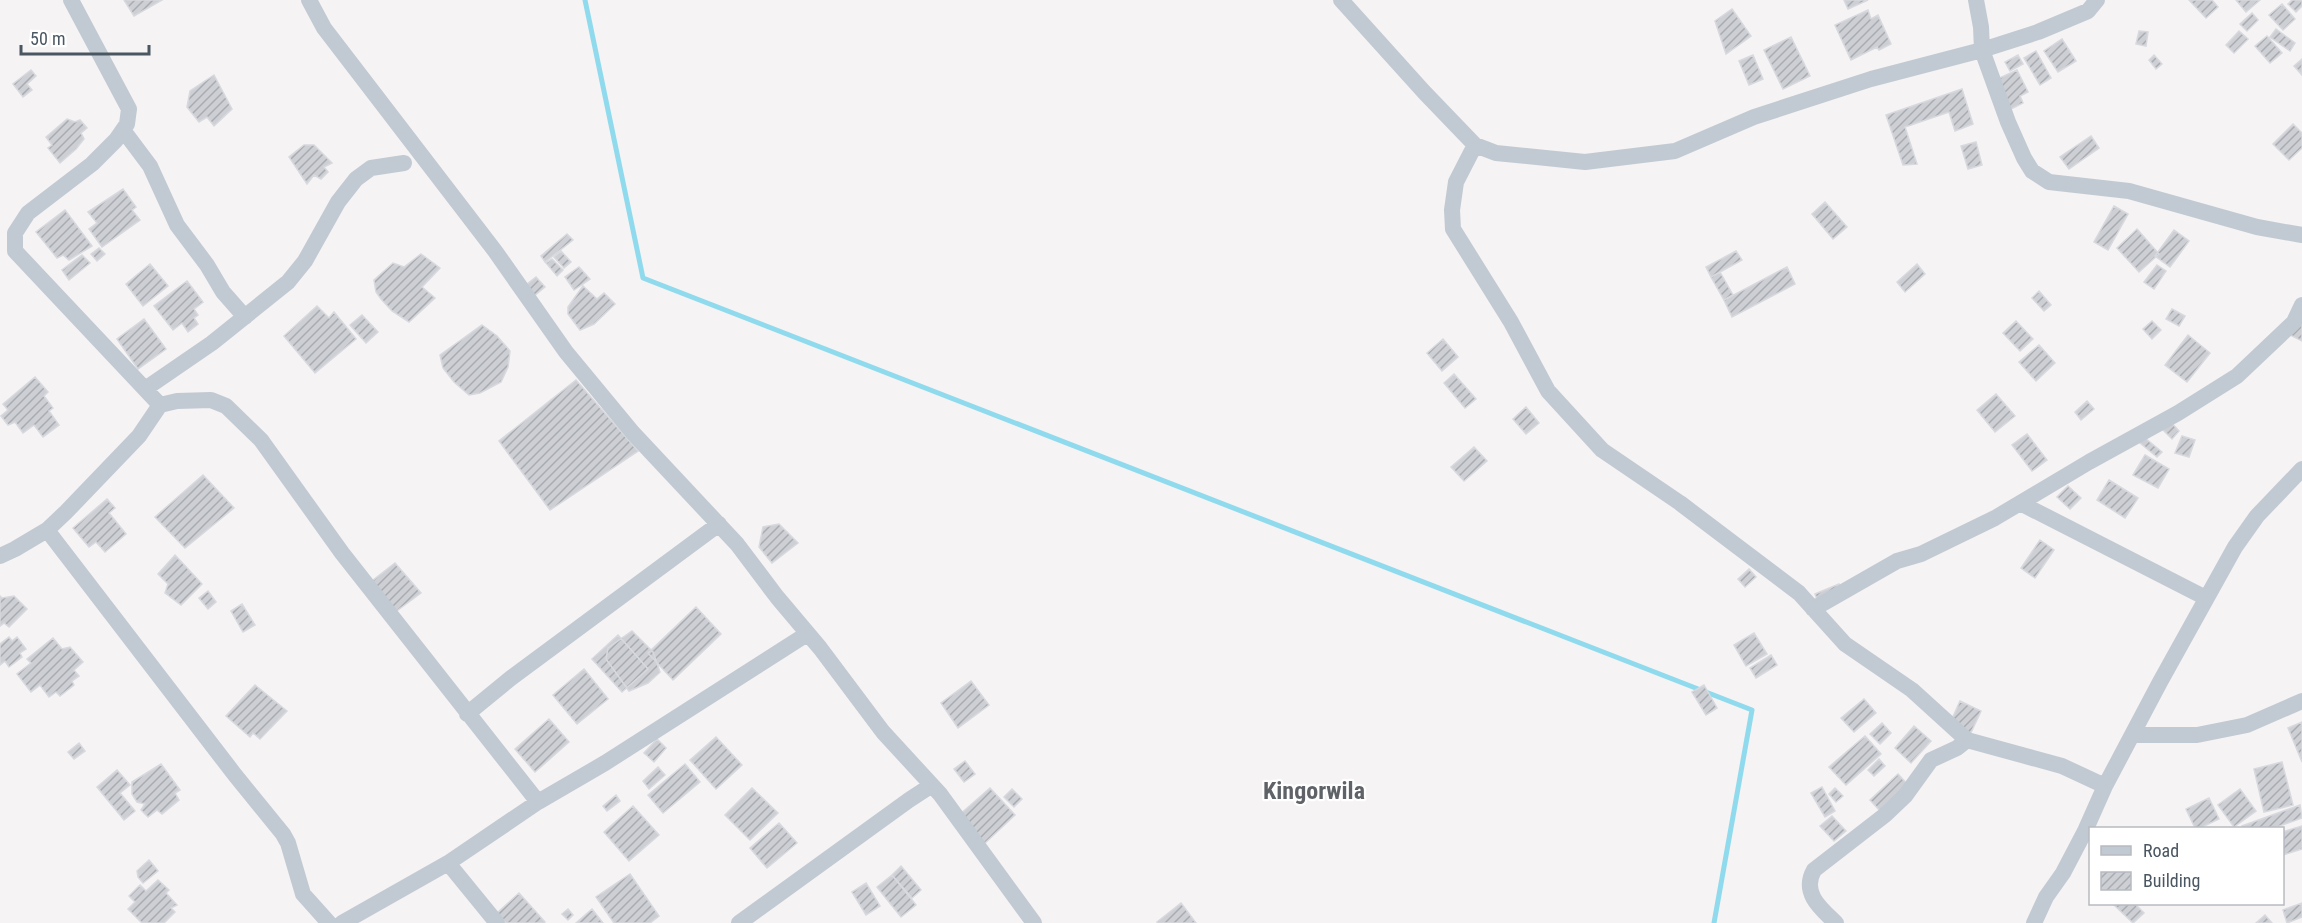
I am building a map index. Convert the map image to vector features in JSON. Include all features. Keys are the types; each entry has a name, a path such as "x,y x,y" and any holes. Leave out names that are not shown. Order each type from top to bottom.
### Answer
{"street":[{"path":"71,0 129,109 127,124 92,164 28,213 15,233 15,251 160,405"},
{"path":"309,0 324,28 495,251 566,352 633,432 737,544 883,732 932,785 1034,923"},
{"path":"1341,0 1475,145 1496,153 1585,162 1675,151 1765,114 1871,79 1982,50 2038,32 2088,10 2097,0"},
{"path":"1976,0 1982,50 2008,122 2032,171 2049,182 2129,191 2257,227 2302,235"},
{"path":"123,130 150,166 177,225 207,265 223,292 244,317"},
{"path":"1475,145 1456,182 1452,210 1453,229 1511,322 1548,391 1602,450 1680,503 1799,593 1845,644 1911,690 1967,740 2062,766 2105,786"},
{"path":"145,389 212,343 288,282 305,261 338,202 356,179 371,168 404,163"},
{"path":"1814,609 1897,561 1921,554 1987,522 2089,462 2178,414 2237,376 2294,322 2302,305"},
{"path":"0,556 46,530 139,436 160,405 177,400 211,399 226,406 261,440 342,553 538,802"},
{"path":"2034,923 2046,897 2085,831 2105,786 2235,547 2257,516 2302,470"},
{"path":"2020,503 2206,598"},
{"path":"467,714 511,678 719,524"},
{"path":"46,530 283,834 288,843 303,894 329,923"},
{"path":"342,923 448,864 538,802 604,763 807,634"},
{"path":"2133,735 2197,735 2247,725 2302,701"},
{"path":"1836,923 1816,905 1812,897 1809,880 1814,870 1885,815 1905,796 1931,760 1958,748 1967,740"},
{"path":"739,923 932,785"},
{"path":"448,864 497,923"}],"building":[{"path":"124,0 162,0 134,16"},
{"path":"1844,0 1868,0 1848,9"},
{"path":"2189,0 2212,0 2218,7 2206,18"},
{"path":"2236,0 2260,0 2246,12"},
{"path":"2292,0 2302,0 2302,6 2296,12 2288,4"},
{"path":"2282,4 2295,19 2283,30 2269,15"},
{"path":"1732,9 1751,36 1726,54 1715,21"},
{"path":"1868,10 1871,19 1878,15 1891,44 1879,50 1877,47 1851,60 1835,25"},
{"path":"2252,13 2258,20 2247,31 2240,24"},
{"path":"2276,29 2295,43 2290,51 2270,37"},
{"path":"2139,31 2148,32 2146,46 2136,44"},
{"path":"2239,31 2248,39 2234,53 2226,45"},
{"path":"2267,36 2282,53 2270,63 2255,46"},
{"path":"1791,37 1810,76 1783,89 1764,50"},
{"path":"2062,39 2076,61 2058,72 2044,51"},
{"path":"2036,51 2051,78 2040,85 2024,58"},
{"path":"1753,55 1763,79 1749,85 1739,61"},
{"path":"2018,55 2023,64 2010,71 2005,62"},
{"path":"2154,55 2162,64 2156,69 2149,60"},
{"path":"2302,59 2302,75 2294,66"},
{"path":"31,70 36,76 27,84 32,90 23,97 13,84"},
{"path":"2017,70 2028,92 2020,96 2023,103 2009,110 1995,80"},
{"path":"214,75 232,109 214,126 207,117 199,122 187,107 190,91"},
{"path":"1962,89 1973,124 1955,131 1949,112 1905,127 1917,164 1903,165 1886,115"},
{"path":"67,119 75,122 80,120 87,128 81,133 84,139 60,163 48,148 52,145 46,137"},
{"path":"2293,124 2302,133 2302,148 2289,160 2273,144"},
{"path":"2091,136 2099,148 2069,169 2060,157"},
{"path":"1976,142 1982,165 1968,169 1961,146"},
{"path":"304,145 314,145 332,163 324,167 328,172 321,179 314,175 307,184 289,157"},
{"path":"123,189 136,207 132,210 140,220 102,247 89,229 97,223 88,212"},
{"path":"1825,202 1847,227 1833,239 1812,214"},
{"path":"2114,206 2128,214 2108,250 2094,242"},
{"path":"65,210 92,246 69,260 63,255 57,258 36,232"},
{"path":"2137,229 2159,254 2139,272 2117,248"},
{"path":"2174,230 2189,241 2170,267 2155,256"},
{"path":"567,234 573,240 545,262 541,256"},
{"path":"99,248 105,254 97,261 91,254"},
{"path":"561,251 571,262 564,268 554,257"},
{"path":"1736,251 1742,260 1711,277 1706,267"},
{"path":"421,254 440,268 422,287 435,298 409,322 392,311 381,299 376,292 374,280 393,263 404,267"},
{"path":"82,255 90,263 69,280 62,270"},
{"path":"552,259 563,270 557,276 546,263"},
{"path":"150,264 168,286 143,306 126,284"},
{"path":"1917,264 1925,274 1905,292 1897,282"},
{"path":"2157,265 2166,271 2154,289 2144,282"},
{"path":"579,267 590,279 574,290 565,277"},
{"path":"1787,267 1795,284 1732,317 1724,300"},
{"path":"1720,272 1733,295 1724,300 1711,277"},
{"path":"536,277 545,287 534,296 526,285"},
{"path":"187,281 203,302 194,309 198,315 194,318 198,324 188,332 182,323 173,330 154,306"},
{"path":"583,286 597,299 604,293 615,304 594,324 580,330 568,314 568,307"},
{"path":"2039,291 2051,305 2044,311 2032,298"},
{"path":"317,306 329,318 334,312 356,339 315,373 284,336"},
{"path":"2302,308 2302,341 2288,334"},
{"path":"2172,309 2185,316 2179,326 2166,319"},
{"path":"362,315 378,332 366,343 350,325"},
{"path":"144,319 166,349 138,369 117,339"},
{"path":"2016,321 2033,339 2020,351 2003,333"},
{"path":"2152,321 2161,330 2152,339 2143,329"},
{"path":"482,325 497,336 510,351 508,367 501,382 480,393 469,395 443,368 440,355"},
{"path":"2188,335 2210,353 2187,382 2165,365"},
{"path":"1443,339 1458,357 1442,371 1427,353"},
{"path":"2039,345 2055,363 2036,381 2019,362"},
{"path":"1454,374 1476,399 1465,408 1444,383"},
{"path":"35,377 48,392 44,396 53,408 49,411 59,425 43,437 34,425 23,433 15,422 8,425 1,416 8,410 3,404"},
{"path":"576,380 638,451 550,510 499,441"},
{"path":"1996,394 2015,416 1995,432 1977,410"},
{"path":"2087,401 2094,409 2081,420 2075,412"},
{"path":"1526,407 1539,423 1526,434 1513,419"},
{"path":"2170,421 2179,431 2172,439 2162,429"},
{"path":"2027,434 2047,460 2032,471 2012,445"},
{"path":"2182,436 2195,440 2189,457 2175,453"},
{"path":"2145,438 2162,452 2157,457 2140,443"},
{"path":"1474,447 1487,461 1464,481 1451,467"},
{"path":"2145,455 2169,469 2158,488 2133,475"},
{"path":"203,475 234,508 185,548 155,517"},
{"path":"2109,480 2138,498 2125,518 2097,500"},
{"path":"2068,486 2081,498 2070,509 2057,497"},
{"path":"107,499 115,508 109,513 126,534 105,552 96,542 89,547 73,528"},
{"path":"779,524 798,543 772,563 759,547 763,527"},
{"path":"2040,540 2054,550 2035,578 2021,568"},
{"path":"175,555 202,584 181,605 165,593 168,584 158,574"},
{"path":"395,563 421,593 394,613 372,581"},
{"path":"1749,569 1756,577 1745,587 1738,579"},
{"path":"1839,584 1843,595 1819,605 1815,594"},
{"path":"208,591 216,602 208,609 199,598"},
{"path":"0,596 2,598 14,596 27,609 9,627 4,623 0,626"},
{"path":"242,604 255,625 243,632 231,611"},
{"path":"696,607 721,634 673,680 648,653"},
{"path":"632,631 653,652 660,672 648,683 629,691 606,659 608,648"},
{"path":"1754,633 1767,654 1746,666 1734,645"},
{"path":"618,635 648,669 622,692 592,659"},
{"path":"9,637 12,641 17,637 26,649 20,653 22,657 9,667 5,661 0,665 0,644"},
{"path":"53,638 62,649 70,647 83,662 74,670 79,676 72,681 74,685 60,696 56,692 49,697 40,685 31,692 17,674 31,663 27,659"},
{"path":"1771,655 1777,665 1756,678 1750,668"},
{"path":"584,669 608,699 577,724 553,695"},
{"path":"971,681 989,705 958,728 941,703"},
{"path":"255,685 287,711 260,739 253,733 250,737 226,716"},
{"path":"1704,685 1717,708 1706,715 1692,692"},
{"path":"1864,699 1876,713 1854,732 1841,718"},
{"path":"1960,701 1981,711 1968,739 1947,730"},
{"path":"549,719 569,742 535,772 515,749"},
{"path":"2302,722 2302,762 2288,728"},
{"path":"1882,723 1891,733 1880,744 1870,734"},
{"path":"1914,726 1931,741 1911,763 1895,748"},
{"path":"1865,736 1881,754 1846,785 1829,767"},
{"path":"716,737 742,765 716,789 690,760"},
{"path":"657,739 666,748 654,762 644,753"},
{"path":"79,743 85,751 74,759 68,752"},
{"path":"1879,759 1885,766 1874,776 1868,770"},
{"path":"965,761 975,774 964,782 954,769"},
{"path":"2282,762 2293,805 2264,812 2254,769"},
{"path":"161,764 180,790 175,793 179,800 162,814 157,810 148,817 141,810 145,804 137,802 132,794 132,782"},
{"path":"685,764 700,782 663,813 648,795"},
{"path":"658,767 665,775 649,789 643,781"},
{"path":"117,770 130,785 120,793 135,811 124,820 97,787"},
{"path":"1898,774 1909,786 1881,812 1870,800"},
{"path":"1822,787 1835,811 1825,817 1811,793"},
{"path":"752,788 778,813 750,840 725,815"},
{"path":"990,788 1015,815 983,845 958,816"},
{"path":"1835,788 1843,796 1836,802 1829,794"},
{"path":"1012,789 1022,799 1014,807 1004,797"},
{"path":"2240,789 2256,811 2234,827 2218,805"},
{"path":"616,795 620,801 607,811 603,806"},
{"path":"2209,798 2219,819 2202,827 2195,827 2186,809"},
{"path":"2300,805 2302,818 2277,827 2242,826"},
{"path":"633,806 659,835 629,861 604,832"},
{"path":"1832,816 1846,831 1834,841 1820,826"},
{"path":"779,823 797,843 767,868 750,848"},
{"path":"2302,826 2302,849 2284,855 2284,831"},
{"path":"149,860 158,871 143,883 137,871"},
{"path":"901,866 921,890 912,898 892,875"},
{"path":"630,874 659,916 650,923 614,923 596,897"},
{"path":"892,875 916,905 901,917 877,887"},
{"path":"158,880 169,890 166,893 177,905 171,908 175,912 164,923 142,923 128,909 135,902 129,896 140,885 146,891"},
{"path":"866,883 880,906 866,915 852,892"},
{"path":"519,893 544,923 506,923 497,913"},
{"path":"1181,903 1196,923 1157,922"},
{"path":"2302,903 2302,917 2287,923 2283,910"},
{"path":"2114,905 2136,905 2144,913 2133,923"},
{"path":"568,909 573,915 568,920 562,914"},
{"path":"592,909 603,923 576,923"},
{"path":"2265,915 2272,923 2256,923"}],"waterway":[{"path":"585,0 643,278 1752,710 1714,923"}],"district":[{"name":"Kingorwila","path":"1314,791"}]}
